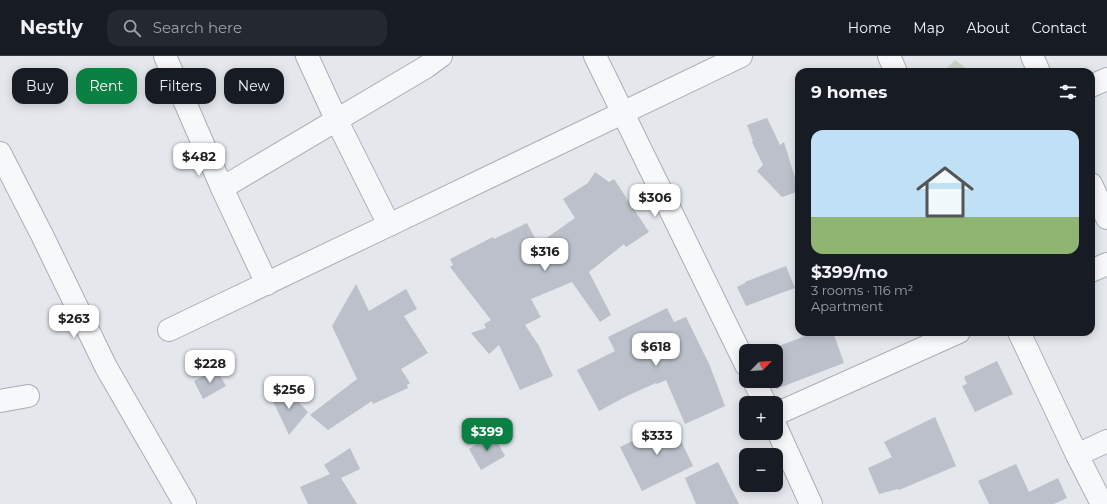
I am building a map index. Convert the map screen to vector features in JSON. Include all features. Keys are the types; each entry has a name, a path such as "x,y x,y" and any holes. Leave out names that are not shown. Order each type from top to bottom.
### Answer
{"street":[{"path":"164,56 266,284"},
{"path":"307,56 336,119 389,225"},
{"path":"595,56 739,351"},
{"path":"169,330 741,56"},
{"path":"888,56 894,68"},
{"path":"1032,56 1037,68"},
{"path":"222,188 336,119 429,60"},
{"path":"1095,84 1107,78"},
{"path":"0,153 42,235 106,368 185,504"},
{"path":"1095,192 1107,218"},
{"path":"1095,269 1107,264"},
{"path":"783,411 950,336"},
{"path":"1021,336 1077,455 1102,504"},
{"path":"0,401 28,396"},
{"path":"782,440 812,504"},
{"path":"1077,455 1107,440"}],"green space":[{"path":"955,60 966,68 947,68"}],"building":[{"path":"767,118 780,145 784,142 795,178 795,192 782,197 757,171 763,165 752,142 753,141 747,125"},
{"path":"595,172 609,182 614,179 649,232 626,247 624,244 589,272 611,315 600,322 572,282 531,299 537,310 539,310 537,311 541,317 525,325 539,346 553,376 520,390 499,345 489,354 471,333 486,328 484,324 491,320 450,267 453,265 450,259 493,237 494,239 527,223 538,244 575,218 563,199 588,183"},
{"path":"786,266 795,288 746,306 737,287 745,282"},
{"path":"356,284 369,311 406,289 417,309 404,316 428,353 401,369 410,383 407,385 408,388 373,404 372,401 328,430 310,415 357,379 332,326"},
{"path":"667,308 674,322 686,317 710,366 725,406 685,424 666,380 627,396 599,411 577,370 615,351 608,337"},
{"path":"805,336 834,336 844,363 783,386 783,344"},
{"path":"997,361 1013,394 975,412 962,386 967,384 964,377"},
{"path":"216,369 226,386 203,399 194,381"},
{"path":"284,387 308,412 289,435 272,399"},
{"path":"935,417 956,466 899,490 879,494 868,468 892,457 884,442"},
{"path":"672,422 693,466 642,491 620,447"},
{"path":"493,434 505,456 481,470 469,449"},
{"path":"350,448 360,469 341,478 357,504 308,504 300,487 330,474 324,465"},
{"path":"718,462 739,504 696,504 685,478"},
{"path":"1016,464 1029,492 1058,478 1067,498 1054,504 989,504 978,481"}]}
